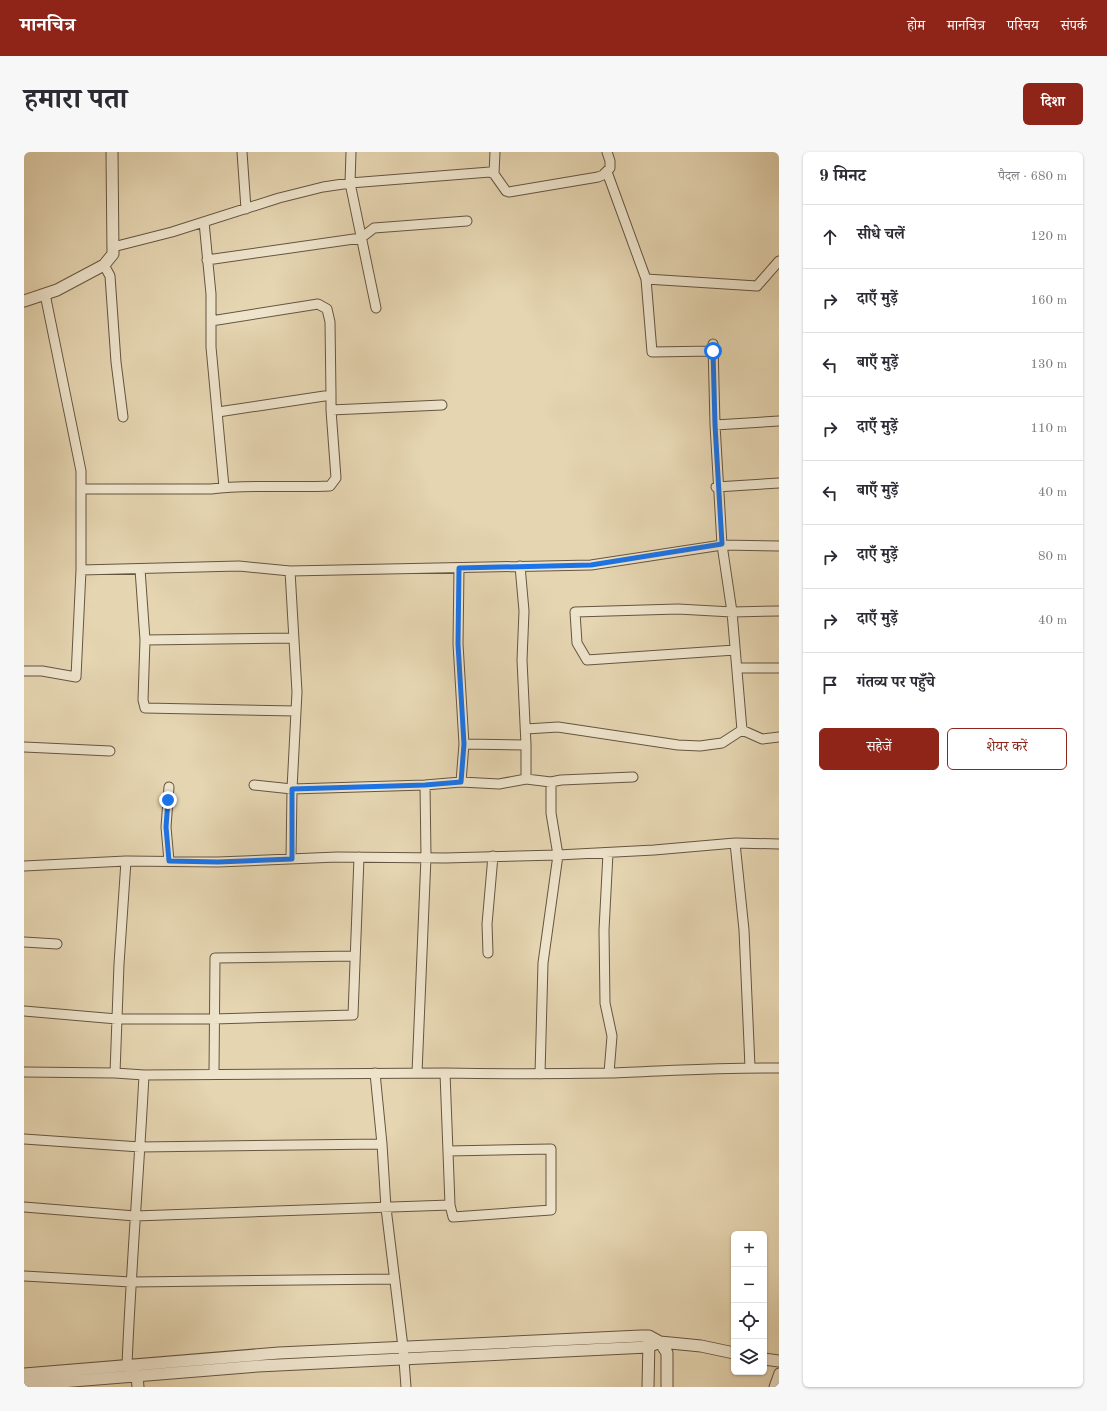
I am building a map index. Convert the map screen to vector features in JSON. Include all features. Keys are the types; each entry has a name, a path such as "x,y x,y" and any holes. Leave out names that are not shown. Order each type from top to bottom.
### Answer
{"street":[{"path":"24,301 57,290 104,265 113,254 112,152"},
{"path":"242,152 246,209"},
{"path":"351,152 350,183 376,308"},
{"path":"494,174 495,152"},
{"path":"113,247 204,222 279,198 323,187 350,183 490,172 494,174 506,191 509,192 598,177 607,172 610,168 610,161 607,152"},
{"path":"607,172 646,279 652,352 713,348 717,486 722,544 732,612 742,730"},
{"path":"208,260 361,238 374,228 467,221"},
{"path":"204,222 211,294 211,347 224,487"},
{"path":"646,279 757,286 779,261"},
{"path":"104,265 110,276 116,362 124,417"},
{"path":"24,671 42,671 76,677 81,570 81,471 45,294"},
{"path":"81,489 211,489 224,487 330,486 336,478 331,410 330,322 327,309 318,304 211,321"},
{"path":"218,412 331,395"},
{"path":"331,410 442,404"},
{"path":"715,425 779,421"},
{"path":"717,486 779,483"},
{"path":"81,570 239,566 290,572 591,565 722,544 779,546"},
{"path":"520,566 524,611 522,660 526,729 526,779"},
{"path":"140,568 145,640 143,700 145,708 296,712"},
{"path":"459,568 458,644 464,744 461,782"},
{"path":"290,572 296,692 292,789 292,859"},
{"path":"735,650 587,660 577,643 575,612 678,608 732,612 779,611"},
{"path":"145,640 294,638"},
{"path":"737,668 779,668"},
{"path":"526,729 558,727 678,745 700,746 722,743 742,730"},
{"path":"742,730 762,739 779,737"},
{"path":"464,744 526,745"},
{"path":"24,747 110,751"},
{"path":"254,785 292,789 425,785 461,782 499,784 526,779 551,782 561,780 632,777"},
{"path":"540,1074 543,963 558,855 551,813 551,782"},
{"path":"417,1073 426,857 425,785"},
{"path":"169,787 166,827 169,861"},
{"path":"735,843 744,930 750,1067"},
{"path":"24,866 126,861 218,862 359,857 558,855 654,850 735,843 779,844"},
{"path":"608,852 604,930 605,1003 612,1036 609,1073"},
{"path":"488,953 487,924 493,856"},
{"path":"24,1011 117,1018 214,1019 353,1015 359,857"},
{"path":"115,1073 119,964 126,861"},
{"path":"24,942 57,944"},
{"path":"214,1074 215,958 355,956"},
{"path":"24,1072 144,1074 540,1074 609,1073 750,1067 779,1068"},
{"path":"375,1073 382,1144 386,1208 406,1387"},
{"path":"445,1073 450,1205 453,1217 551,1210 551,1150 448,1151"},
{"path":"126,1382 130,1282 144,1074"},
{"path":"24,1139 140,1147 382,1144"},
{"path":"24,1207 135,1216 450,1205"},
{"path":"24,1276 130,1282 394,1279"},
{"path":"24,1385 126,1382 137,1376 258,1366 404,1359 649,1342"},
{"path":"648,1387 649,1342"},
{"path":"24,1374 279,1353 402,1347 660,1342 701,1346 731,1352"},
{"path":"660,1342 667,1353 667,1387"},
{"path":"767,1359 779,1362"},
{"path":"127,1365 137,1376 138,1387"},
{"path":"774,1387 779,1373"}],"route":[{"path":"168,800 166,827 169,861 218,862 292,859 292,789 425,785 461,782 464,744 458,644 459,568 591,565 722,544 715,425 713,351"}]}
